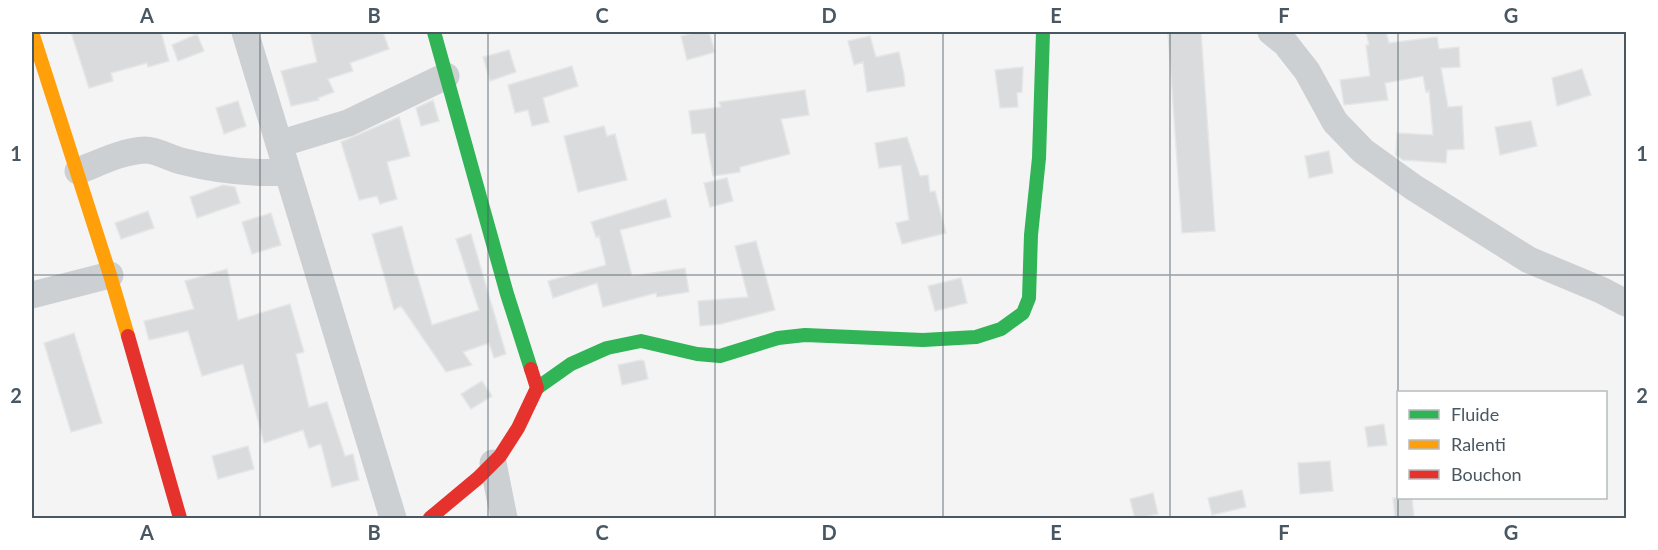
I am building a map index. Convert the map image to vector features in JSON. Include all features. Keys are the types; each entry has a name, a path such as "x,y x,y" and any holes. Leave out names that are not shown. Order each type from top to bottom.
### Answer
{"street":[{"path":"32,32 40,86 78,171 111,275 180,519"},
{"path":"244,32 393,519"},
{"path":"434,32 507,294 537,388"},
{"path":"430,519 493,463 517,428 537,388 571,364 607,348 641,342 697,354 720,356 778,339 805,335 923,340 955,339 976,337 1001,329 1023,313 1029,298 1031,235 1039,158 1043,32"},
{"path":"1279,35 1307,71 1335,122 1363,151 1413,187 1529,260 1626,303"},
{"path":"279,144 348,123 446,76"},
{"path":"78,171 116,156 146,150 213,168 257,174 287,172"},
{"path":"32,295 111,275"},
{"path":"493,463 504,519"}],"building":[{"path":"71,32 161,32 169,61 148,67 147,63 111,73 113,81 89,88"},
{"path":"310,32 383,32 389,49 350,63 353,71 328,79 334,92 318,98 319,100 291,106 281,71 317,62"},
{"path":"709,32 715,52 687,60 681,36"},
{"path":"1168,32 1201,32 1215,231 1182,233"},
{"path":"1366,32 1386,32 1389,43 1437,37 1439,49 1459,47 1460,67 1441,68 1448,107 1462,106 1464,149 1447,150 1446,163 1403,160 1396,155 1397,133 1433,135 1429,91 1426,92 1423,76 1385,83 1388,100 1344,105 1340,80 1370,76 1366,45 1369,45"},
{"path":"197,34 204,51 178,61 172,45"},
{"path":"870,36 876,57 899,52 905,86 867,92 863,62 854,65 848,41"},
{"path":"509,50 516,72 490,81 483,57"},
{"path":"572,66 578,86 543,98 549,122 532,126 528,110 515,113 508,85"},
{"path":"1023,67 1022,92 1017,93 1018,107 1000,108 995,70"},
{"path":"1582,69 1591,95 1557,106 1552,78"},
{"path":"805,90 809,115 781,119 790,154 740,167 740,172 713,176 705,133 692,134 689,111 721,107 719,102"},
{"path":"433,100 439,121 421,126 416,108"},
{"path":"238,101 246,126 224,134 216,108"},
{"path":"399,117 410,156 387,162 397,199 380,204 377,196 359,200 341,142"},
{"path":"1531,121 1537,146 1500,155 1495,127"},
{"path":"604,126 607,136 615,134 627,180 578,192 564,136"},
{"path":"907,137 920,176 928,175 930,192 935,191 946,233 902,244 896,223 909,220 901,165 879,168 875,143"},
{"path":"1329,151 1333,173 1309,178 1305,156"},
{"path":"727,178 733,201 710,207 704,183"},
{"path":"223,185 235,187 240,203 197,218 190,197"},
{"path":"666,199 671,217 620,230 632,276 685,268 689,292 657,297 656,293 603,307 597,283 553,298 548,281 606,265 599,236 596,237 591,222"},
{"path":"148,211 154,228 121,239 115,223"},
{"path":"271,213 281,245 252,254 242,222"},
{"path":"402,226 432,325 479,310 456,239 471,234 506,354 494,358 489,343 463,352 472,365 446,372 401,306 394,310 372,234"},
{"path":"756,241 775,310 721,324 700,326 698,301 748,297 735,246"},
{"path":"227,269 238,320 290,304 304,352 296,354 309,407 327,402 345,456 353,454 359,480 332,487 321,444 309,448 303,430 264,443 243,364 202,376 188,331 149,340 144,321 194,309 185,281"},
{"path":"961,278 967,303 935,311 928,286"},
{"path":"74,333 102,423 71,432 44,343"},
{"path":"644,361 648,379 622,385 618,365"},
{"path":"482,381 492,396 471,409 461,394"},
{"path":"1384,424 1387,445 1368,447 1365,427"},
{"path":"248,446 254,469 218,479 212,456"},
{"path":"1330,461 1333,491 1300,494 1298,463"},
{"path":"1242,490 1246,507 1212,515 1208,498"},
{"path":"1153,493 1158,514 1135,519 1130,499"},
{"path":"1393,498 1412,499 1414,517 1395,519"}],"traffic: fast":[{"path":"434,32 507,294 531,369"},
{"path":"537,388 571,364 607,348 641,341 697,354 720,356 778,338 805,335 923,340 976,337 1001,329 1023,313 1029,298 1031,235 1039,158 1043,32"}],"traffic: slow":[{"path":"32,32 128,336"}],"traffic: jam":[{"path":"128,336 180,518"},
{"path":"430,518 478,478 500,456 518,428 537,388 531,369"}]}
